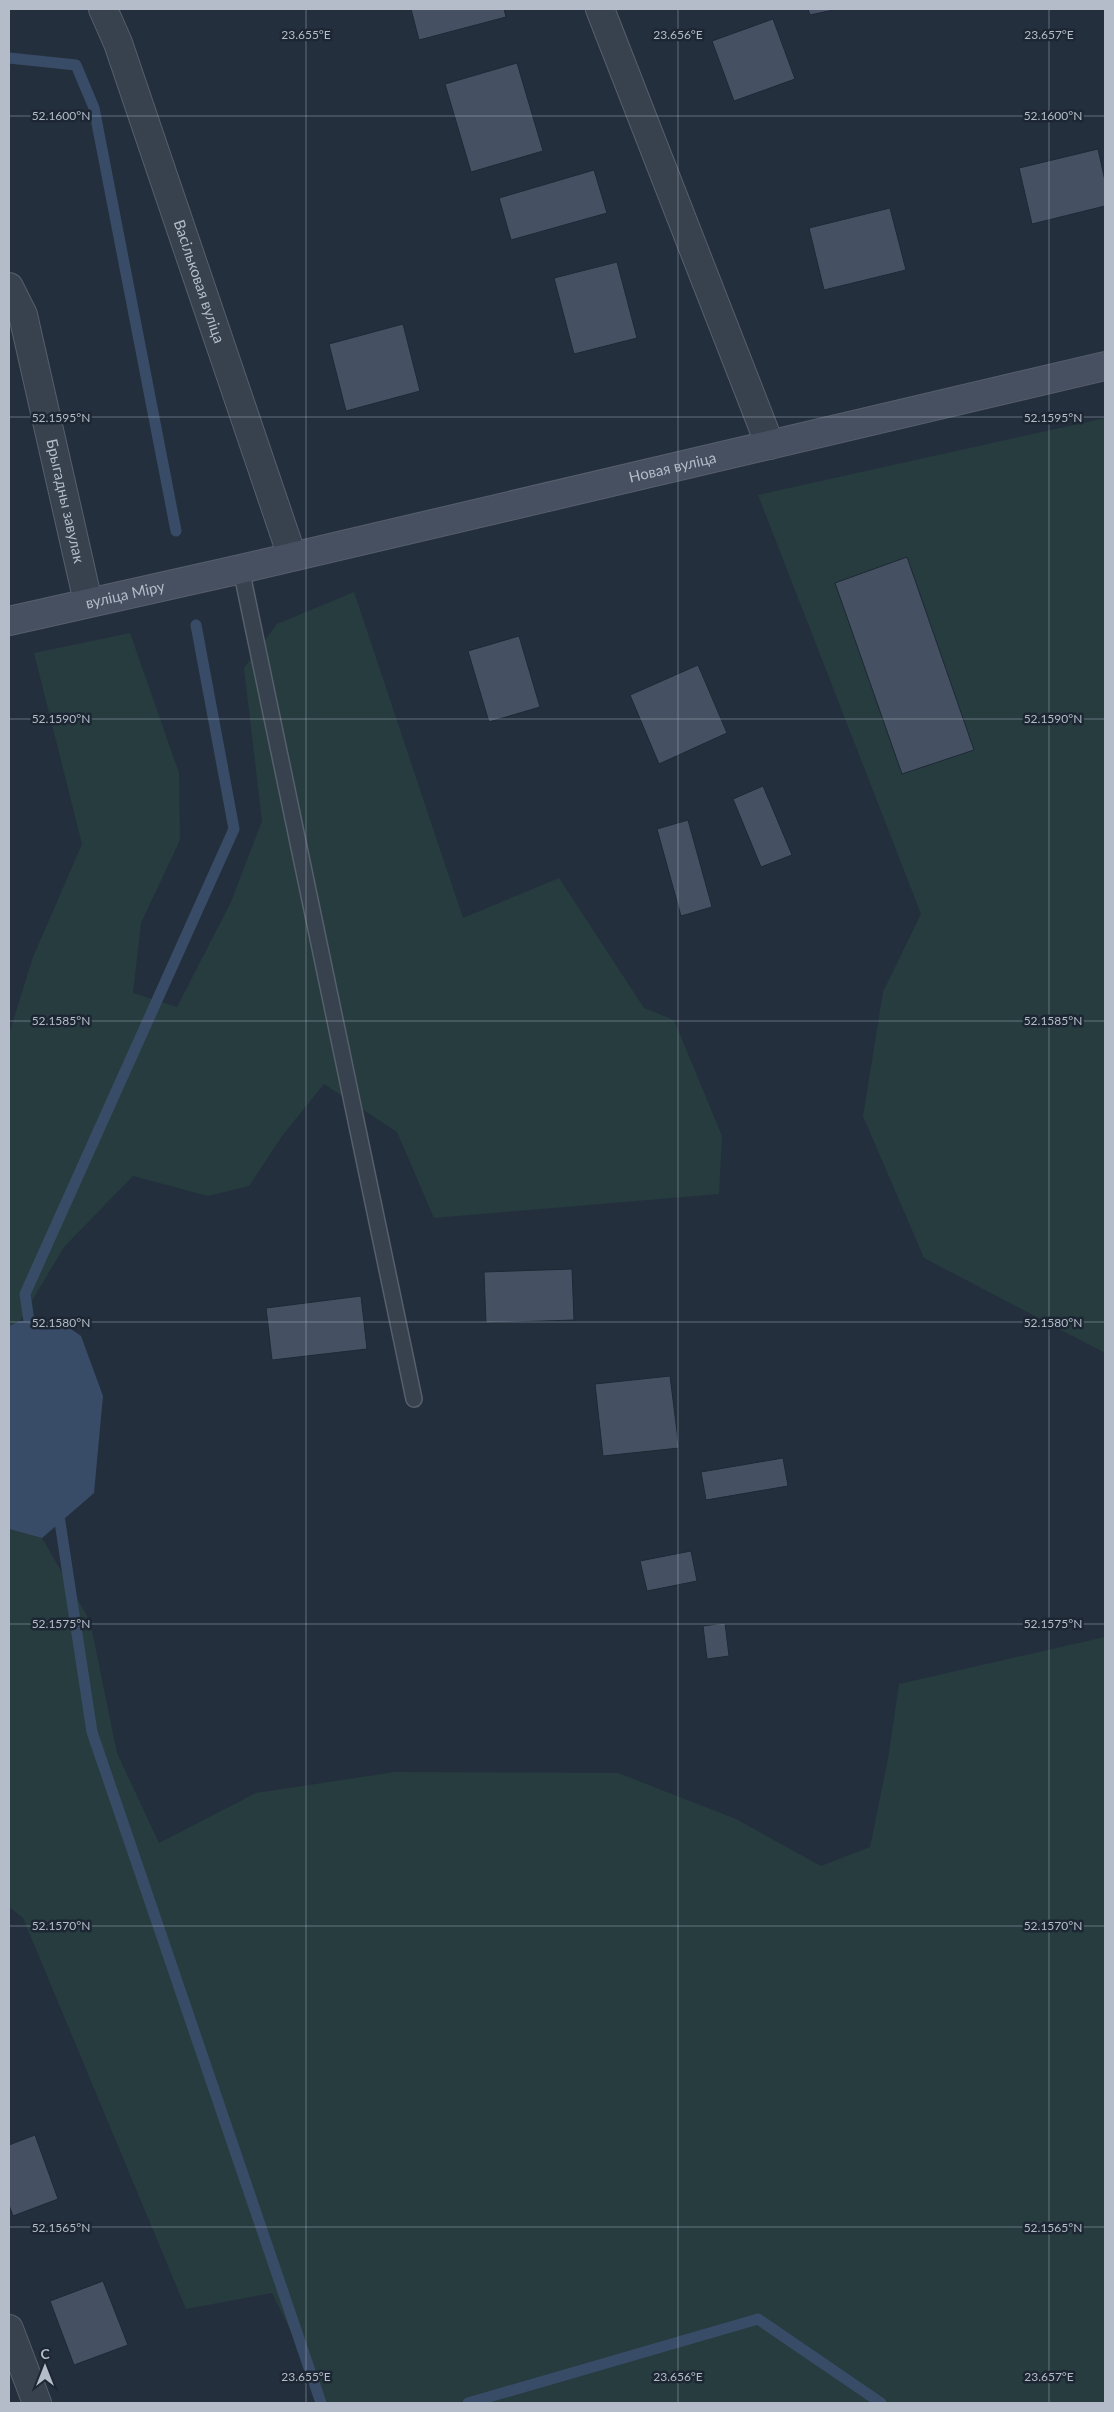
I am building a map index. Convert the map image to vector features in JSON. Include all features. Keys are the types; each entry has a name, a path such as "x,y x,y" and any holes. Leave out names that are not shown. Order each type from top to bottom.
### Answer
{"street":[{"name":"Васільковая вуліца","path":"103,9 122,52 292,556"},
{"path":"600,9 770,445"},
{"name":"Брыгадны завулак","path":"9,287 23,315 88,602"},
{"name":"Новая вуліца","path":"241,569 1105,366"},
{"name":"вуліца Міру","path":"9,621 241,569"},
{"path":"9,2329 37,2403"}],"lane":[{"path":"241,569 414,1399"}],"green space":[{"path":"1105,418 1105,1353 924,1258 863,1116 883,992 921,914 758,495"},
{"path":"354,592 463,918 559,878 644,1008 674,1020 722,1136 719,1194 434,1218 397,1132 324,1084 282,1136 249,1186 208,1196 133,1176 64,1247 20,1321 9,1326 9,1034 33,957 82,844 34,653 130,633 179,773 180,840 141,923 133,993 177,1007 231,902 262,821 244,668 277,624"},
{"path":"9,1529 42,1538 90,1621 117,1753 159,1843 256,1793 395,1772 618,1773 736,1819 821,1866 870,1847 888,1759 899,1684 1105,1637 1105,2403 327,2403 272,2293 186,2309 23,1918 9,1907"}],"water":[{"path":"58,1320 81,1336 103,1396 94,1493 42,1538 9,1529 9,1326 20,1321"}],"building":[{"path":"411,9 504,9 506,17 419,40"},
{"path":"808,9 838,9 810,15"},
{"path":"773,19 795,79 734,101 712,41"},
{"path":"517,63 543,151 471,172 445,84"},
{"path":"1098,149 1105,181 1105,206 1032,224 1019,168"},
{"path":"594,170 607,213 511,240 499,198"},
{"path":"890,208 906,270 824,290 809,228"},
{"path":"617,262 637,338 574,354 554,278"},
{"path":"403,324 420,391 346,411 329,344"},
{"path":"907,557 974,750 902,774 835,583"},
{"path":"519,636 540,707 489,722 468,651"},
{"path":"698,665 727,733 659,764 630,695"},
{"path":"763,786 792,855 761,867 733,799"},
{"path":"688,820 712,907 681,916 657,829"},
{"path":"572,1269 574,1320 486,1323 484,1272"},
{"path":"361,1296 367,1349 272,1360 266,1308"},
{"path":"670,1376 679,1448 603,1456 595,1384"},
{"path":"783,1458 788,1486 706,1500 701,1472"},
{"path":"691,1551 697,1581 647,1591 640,1561"},
{"path":"725,1623 729,1656 707,1659 703,1626"},
{"path":"35,2135 58,2199 13,2216 9,2205 9,2145"},
{"path":"103,2281 128,2345 74,2365 50,2301"}],"waterway":[{"path":"9,58 76,65 94,108 176,531"},
{"path":"31,1335 25,1294 234,829 196,625"},
{"path":"58,1509 92,1732 321,2403"},
{"path":"468,2403 758,2319 881,2403"}]}
